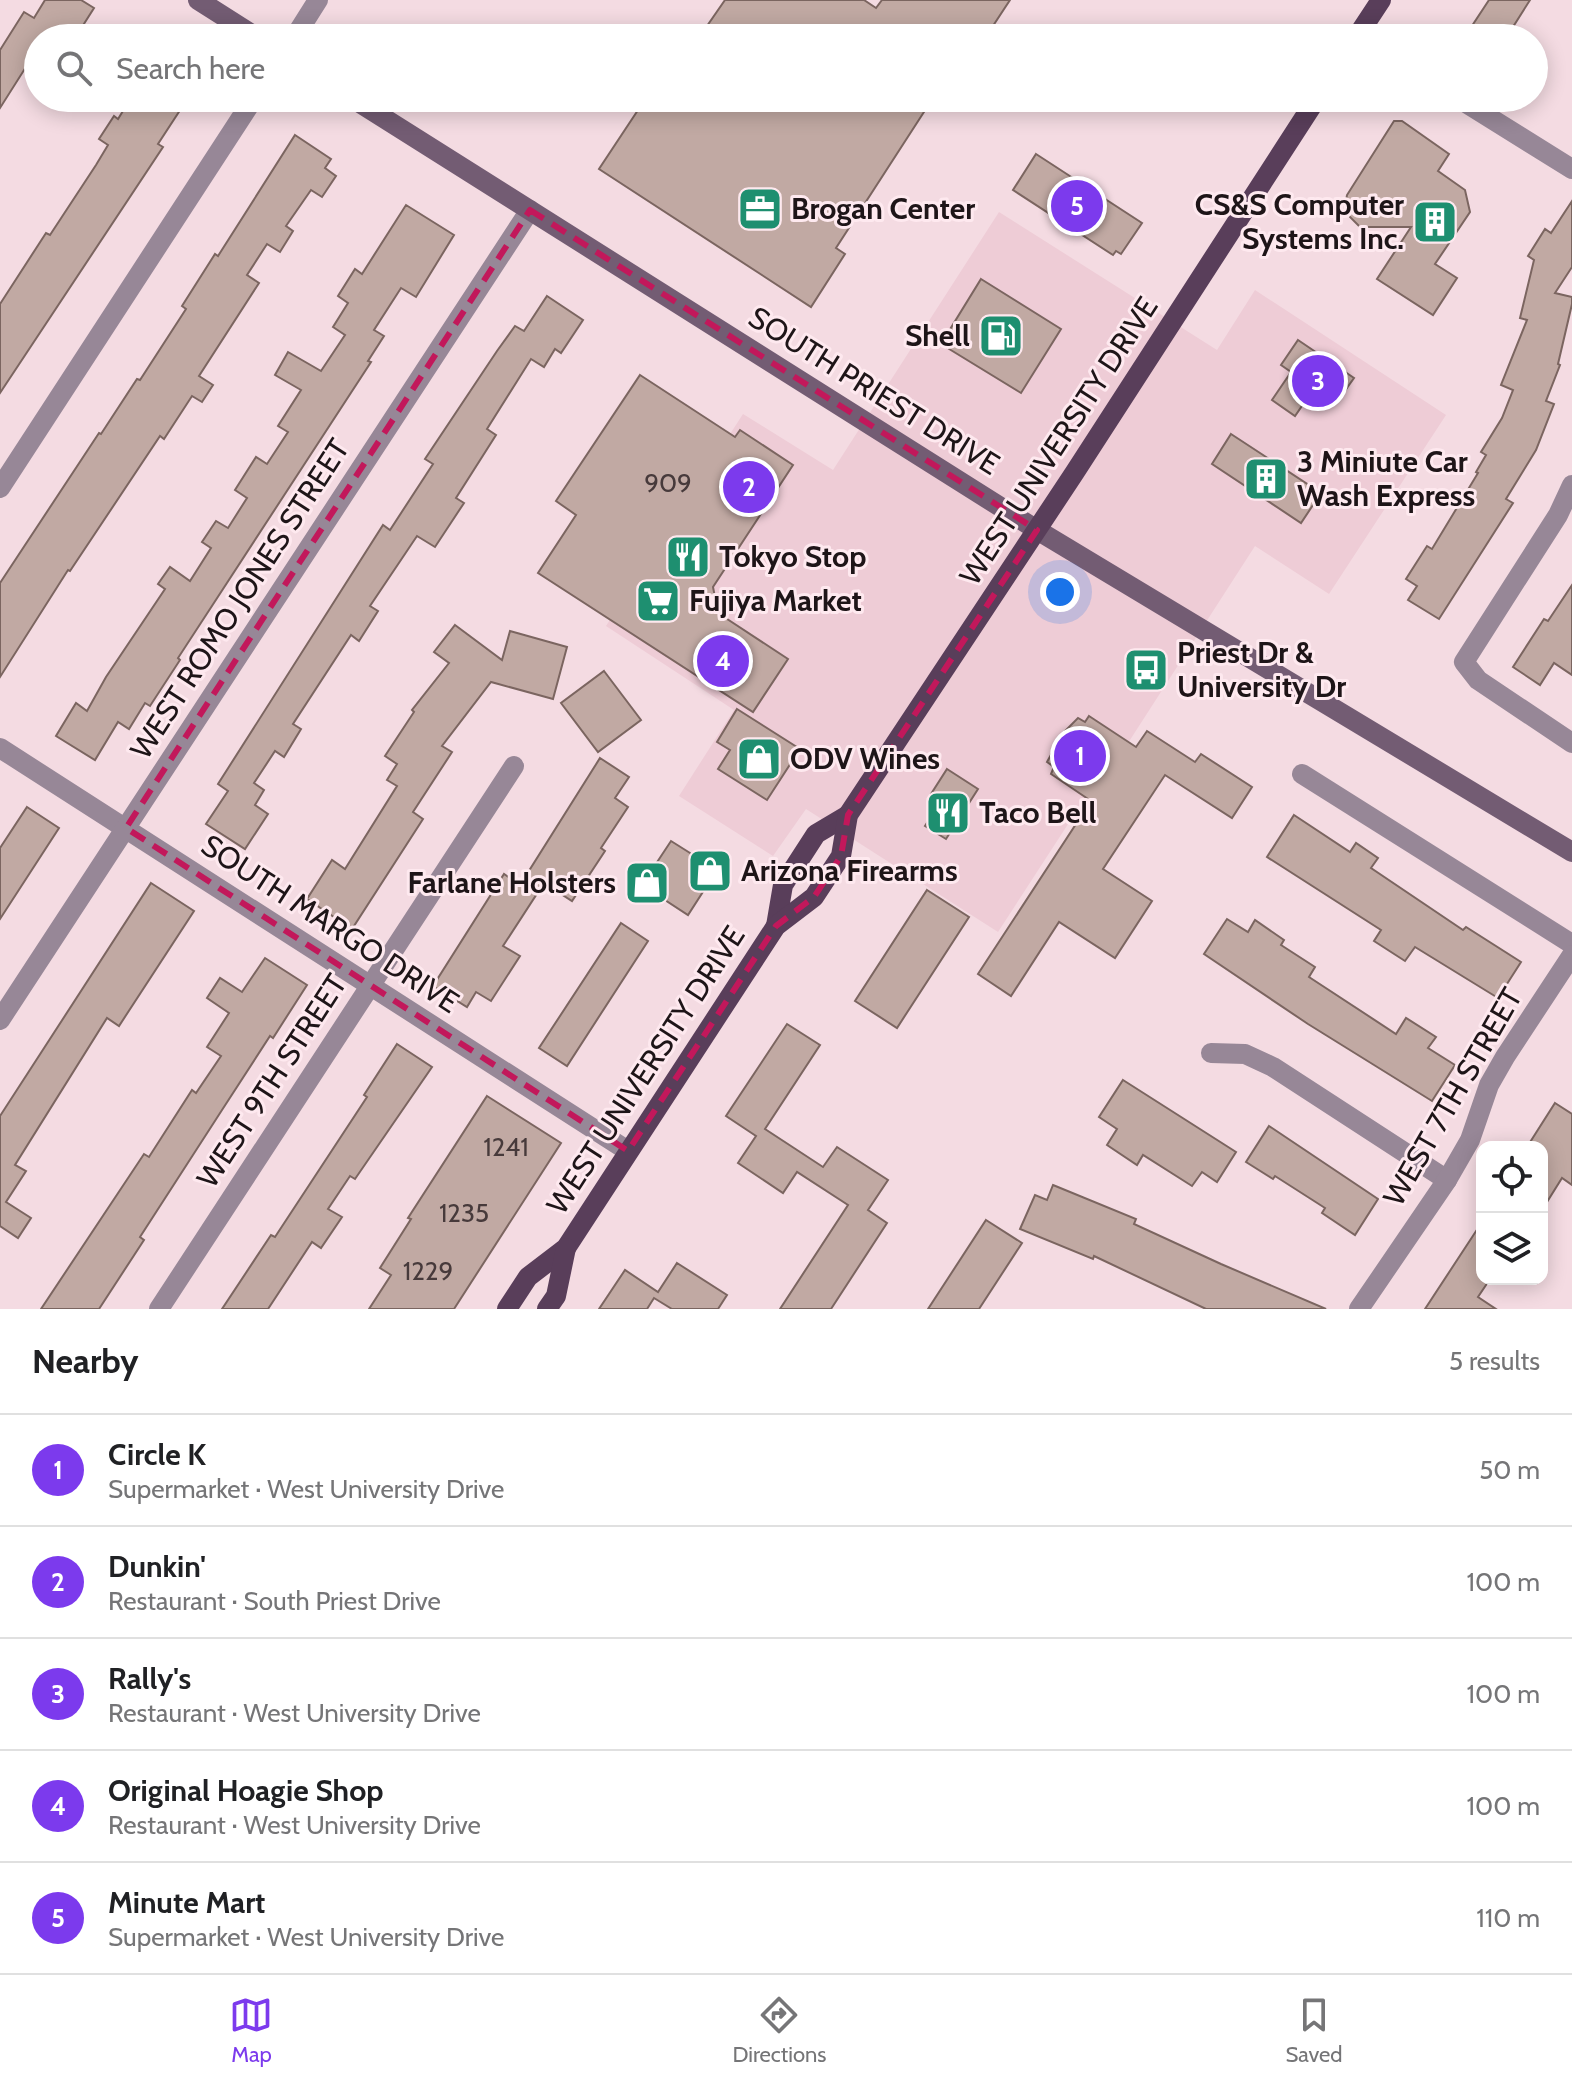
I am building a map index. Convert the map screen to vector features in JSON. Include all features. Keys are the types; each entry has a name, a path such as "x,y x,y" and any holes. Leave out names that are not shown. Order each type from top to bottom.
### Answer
{"main road":[{"path":"198,0 236,24"},
{"path":"1367,24 1381,0"},
{"name":"SOUTH PRIEST DRIVE","path":"374,112 1037,530 1572,852"},
{"name":"WEST UNIVERSITY DRIVE","path":"507,1309 528,1277 566,1248 776,926 814,897 841,856 848,815 1308,112"},
{"name":"WEST UNIVERSITY DRIVE","path":"776,926 783,885 816,834 848,815"},
{"name":"WEST UNIVERSITY DRIVE","path":"547,1309 556,1296 566,1248"}],"street":[{"path":"303,24 318,0"},
{"path":"0,488 245,112"},
{"path":"1480,112 1572,169"},
{"name":"WEST ROMO JONES STREET","path":"0,1020 530,210"},
{"path":"1572,485 1558,515 1464,662 1478,680 1572,743"},
{"name":"SOUTH MARGO DRIVE","path":"0,748 628,1151"},
{"name":"WEST 9TH STREET","path":"159,1309 514,766"},
{"path":"1302,774 1572,944"},
{"name":"WEST 7TH STREET","path":"1359,1309 1447,1180 1470,1140 1489,1085 1572,955"},
{"path":"1211,1053 1245,1054 1273,1067 1447,1180"}],"highlighted area":[{"path":"530,210 1037,530 848,815 841,856 814,897 776,926 628,1151 126,828"}],"shaded area":[{"path":"999,212 1217,350 1255,290 1446,415 1329,594 1255,546 1090,802 1083,801 998,932 806,809 773,856 679,796 734,710 606,626 743,414 833,470"}],"building":[{"path":"45,0 81,0 94,8 84,24 24,24 24,70 0,108 0,50 24,12 34,18"},
{"path":"725,0 864,0 876,8 882,0 1010,0 994,24 708,24"},
{"path":"1489,0 1530,0 1515,24 1473,24"},
{"path":"122,112 179,112 158,144 163,147 0,393 0,304 46,233 50,235 96,165 108,145 99,139 114,116 118,119"},
{"name":"Brogan Center","path":"637,112 924,112 836,248 845,254 811,307 599,169"},
{"name":"CS&S Computer Systems Inc.","path":"1394,121 1402,121 1449,154 1438,171 1465,190 1470,212 1435,264 1457,278 1433,315 1377,279 1411,227 1360,227 1345,206 1347,195"},
{"path":"295,135 331,159 325,168 336,176 322,197 311,190 286,226 293,231 280,252 267,244 247,275 259,283 199,376 213,385 202,402 192,396 164,439 160,436 68,570 0,677 0,583 99,433 137,379 140,380 186,309 182,306 215,254 218,256"},
{"path":"1036,154 1142,223 1121,254 1116,251 1113,255 1013,190"},
{"path":"1572,201 1572,267 1555,293 1572,297 1572,304 1560,365 1546,401 1554,404 1536,450 1506,499 1513,503 1439,619 1408,600 1417,586 1406,579 1427,546 1432,549 1486,455 1481,452 1502,418 1513,390 1501,385 1527,320 1520,318 1534,260 1528,256 1545,229 1551,233"},
{"path":"406,205 454,235 416,297 401,288 374,330 384,336 368,361 371,362 150,706 145,703 129,729 118,722 95,760 56,736 76,703 87,711 165,589 158,584 170,567 190,581 211,548 202,542 216,521 228,528 247,498 235,490 256,457 267,464 288,432 278,426 301,390 275,375 288,352 321,371 345,335 333,327 348,303 338,296 355,269 362,274"},
{"name":"Shell","path":"981,279 1061,329 1021,393 941,344"},
{"path":"547,296 583,320 561,353 555,349 544,367 531,359 487,429 496,435 456,498 464,503 435,547 417,536 370,606 378,611 359,641 351,635 293,724 301,729 284,757 275,751 254,783 264,790 255,805 268,814 245,849 206,824 228,791 218,784 383,525 390,530 433,464 425,459 497,351 515,326 524,331"},
{"path":"1298,340 1354,378 1339,399 1317,384 1295,416 1272,400 1291,372 1281,365"},
{"path":"640,375 735,437 740,430 793,465 713,587 718,613 788,659 753,712 538,573 576,515 556,501"},
{"name":"3 Miniute Car Wash Express","path":"1231,434 1321,493 1301,523 1212,464"},
{"path":"1572,585 1572,675 1554,663 1540,685 1513,667 1544,619 1548,621"},
{"path":"455,625 502,660 510,631 567,647 553,699 491,682 442,746 452,752 413,812 423,819 352,929 307,899 332,860 345,869 397,786 387,780 397,764 385,756 414,712 412,710 449,663 434,652"},
{"path":"604,671 641,720 598,752 561,703"},
{"name":"ODV Wines","path":"737,709 800,749 767,800 718,769 730,750 717,742"},
{"path":"1089,716 1136,747 1147,731 1195,762 1201,754 1252,787 1232,818 1165,775 1103,869 1152,901 1115,958 1059,922 1011,996 978,974 1091,801 1051,774 1054,767 1047,762 1063,733 1078,718 1085,722"},
{"path":"600,758 629,777 615,798 628,807 601,848 605,851 572,901 544,883 503,946 520,956 491,1001 476,992 467,1007 433,986 504,874 520,885"},
{"name":"Taco Bell","path":"947,769 978,789 946,839 925,826 941,801 931,794"},
{"path":"27,807 59,828 0,919 0,848"},
{"path":"1294,815 1350,852 1356,843 1378,858 1371,868 1463,930 1466,927 1521,962 1498,998 1415,947 1405,961 1374,941 1381,930 1267,857"},
{"path":"671,841 717,870 688,915 642,885"},
{"path":"151,883 194,911 119,1026 107,1018 15,1165 26,1171 6,1202 31,1218 18,1238 0,1226 0,1116"},
{"path":"927,890 969,917 897,1028 855,1001"},
{"path":"1227,919 1248,932 1255,920 1284,940 1281,945 1315,967 1309,977 1396,1034 1406,1018 1436,1037 1428,1048 1455,1065 1432,1101 1308,1024 1204,954"},
{"path":"621,923 648,941 567,1066 539,1048"},
{"path":"265,958 307,985 273,1038 270,1036 140,1237 144,1240 99,1309 41,1309 144,1154 149,1157 192,1090 196,1093 221,1056 207,1047 229,1013 207,998 220,978 242,992"},
{"path":"787,1024 820,1045 765,1129 823,1167 837,1147 888,1180 868,1210 887,1223 831,1309 780,1309 848,1205 797,1172 783,1193 738,1163 756,1136 726,1116"},
{"path":"397,1044 432,1067 355,1179 350,1176 328,1209 342,1217 321,1248 312,1242 268,1309 222,1309 271,1235 275,1237 367,1097 364,1095"},
{"path":"1123,1080 1236,1152 1217,1182 1202,1172 1192,1186 1143,1155 1137,1165 1107,1145 1117,1129 1099,1117"},
{"path":"487,1096 561,1143 454,1309 369,1309 391,1275 380,1268 411,1219 408,1218"},
{"path":"1555,1103 1572,1114 1572,1185 1562,1178 1548,1200 1548,1141 1531,1141"},
{"path":"1269,1126 1378,1199 1355,1235 1322,1213 1325,1208 1275,1176 1273,1179 1246,1162"},
{"path":"1053,1185 1136,1219 1134,1224 1326,1309 1206,1309 1094,1256 1093,1259 1020,1229 1035,1195 1047,1200"},
{"path":"986,1220 1022,1243 979,1309 928,1309"},
{"path":"1476,1231 1476,1285 1486,1285 1478,1297 1496,1309 1425,1309"},
{"path":"677,1263 727,1295 718,1309 672,1309 654,1298 647,1309 599,1309 625,1270 658,1292"}],"place":[{"name":"Minute Mart","path":"1077,206"},
{"name":"Brogan Center","path":"760,209"},
{"name":"CS&S Computer Systems Inc.","path":"1435,222"},
{"name":"Shell","path":"1001,336"},
{"name":"Rally's","path":"1318,381"},
{"name":"3 Miniute Car Wash Express","path":"1266,479"},
{"name":"Dunkin'","path":"749,487"},
{"name":"Tokyo Stop","path":"688,557"},
{"name":"Fujiya Market","path":"658,601"},
{"name":"Original Hoagie Shop","path":"723,661"},
{"name":"Priest Dr & University Dr","path":"1146,670"},
{"name":"Circle K","path":"1080,756"},
{"name":"ODV Wines","path":"759,759"},
{"name":"Taco Bell","path":"948,813"},
{"name":"Arizona Firearms","path":"710,871"},
{"name":"Farlane Holsters","path":"647,883"}]}
